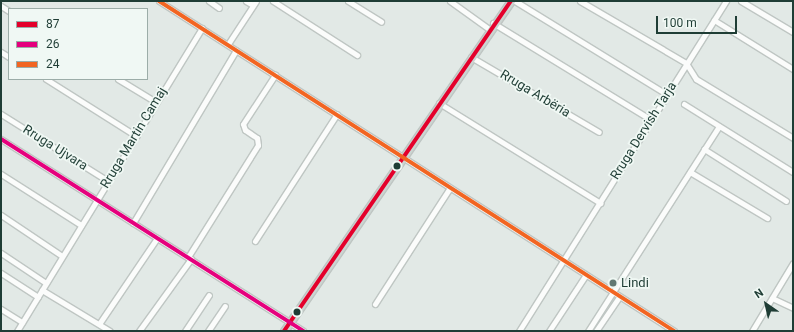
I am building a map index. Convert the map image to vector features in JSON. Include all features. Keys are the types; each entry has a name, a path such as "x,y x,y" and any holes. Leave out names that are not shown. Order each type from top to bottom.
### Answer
{"main road":[{"path":"284,331 491,26 511,1"}],"street":[{"path":"160,1 336,114 402,159 619,298 674,331"},
{"path":"209,1 219,8"},
{"path":"228,44 254,3 246,1"},
{"path":"274,1 357,55"},
{"path":"348,1 381,22"},
{"path":"450,1 651,120"},
{"path":"515,1 666,94"},
{"path":"580,1 686,63 696,79 793,138"},
{"name":"Rruga Dervish Tarja","path":"519,331 564,263 666,94 726,1"},
{"path":"741,1 793,32"},
{"path":"714,20 793,69"},
{"name":"Rruga Martin Camaj","path":"17,331 202,28"},
{"path":"133,223 236,50"},
{"name":"Rruga Arbëria","path":"471,57 599,132"},
{"path":"139,331 189,258 258,145 257,138 245,130 243,124 275,75"},
{"path":"48,80 136,136"},
{"path":"120,80 156,102"},
{"path":"439,103 600,203"},
{"path":"684,104 793,172"},
{"name":"Rruga Ujvara","path":"1,114 108,182"},
{"path":"255,241 336,114"},
{"path":"588,331 614,294 719,126"},
{"path":"1,139 303,331"},
{"path":"704,149 786,201"},
{"path":"690,172 767,218"},
{"path":"1,174 81,226"},
{"path":"375,304 449,189"},
{"path":"1,215 62,256"},
{"path":"99,324 157,238"},
{"path":"1,253 46,283"},
{"path":"752,331 793,263"},
{"path":"1,273 38,297"},
{"path":"549,331 585,276"},
{"path":"42,290 110,331"},
{"path":"186,331 209,296"},
{"path":"596,331 619,298"},
{"path":"772,298 793,308"},
{"path":"208,331 225,306"},
{"path":"1,309 22,322"}],"transit line":[{"name":"24","path":"159,1 674,331"},
{"name":"87","path":"284,331 511,1"},
{"name":"26","path":"1,139 303,331"}],"place":[{"name":"Lindi","path":"613,283"}]}
